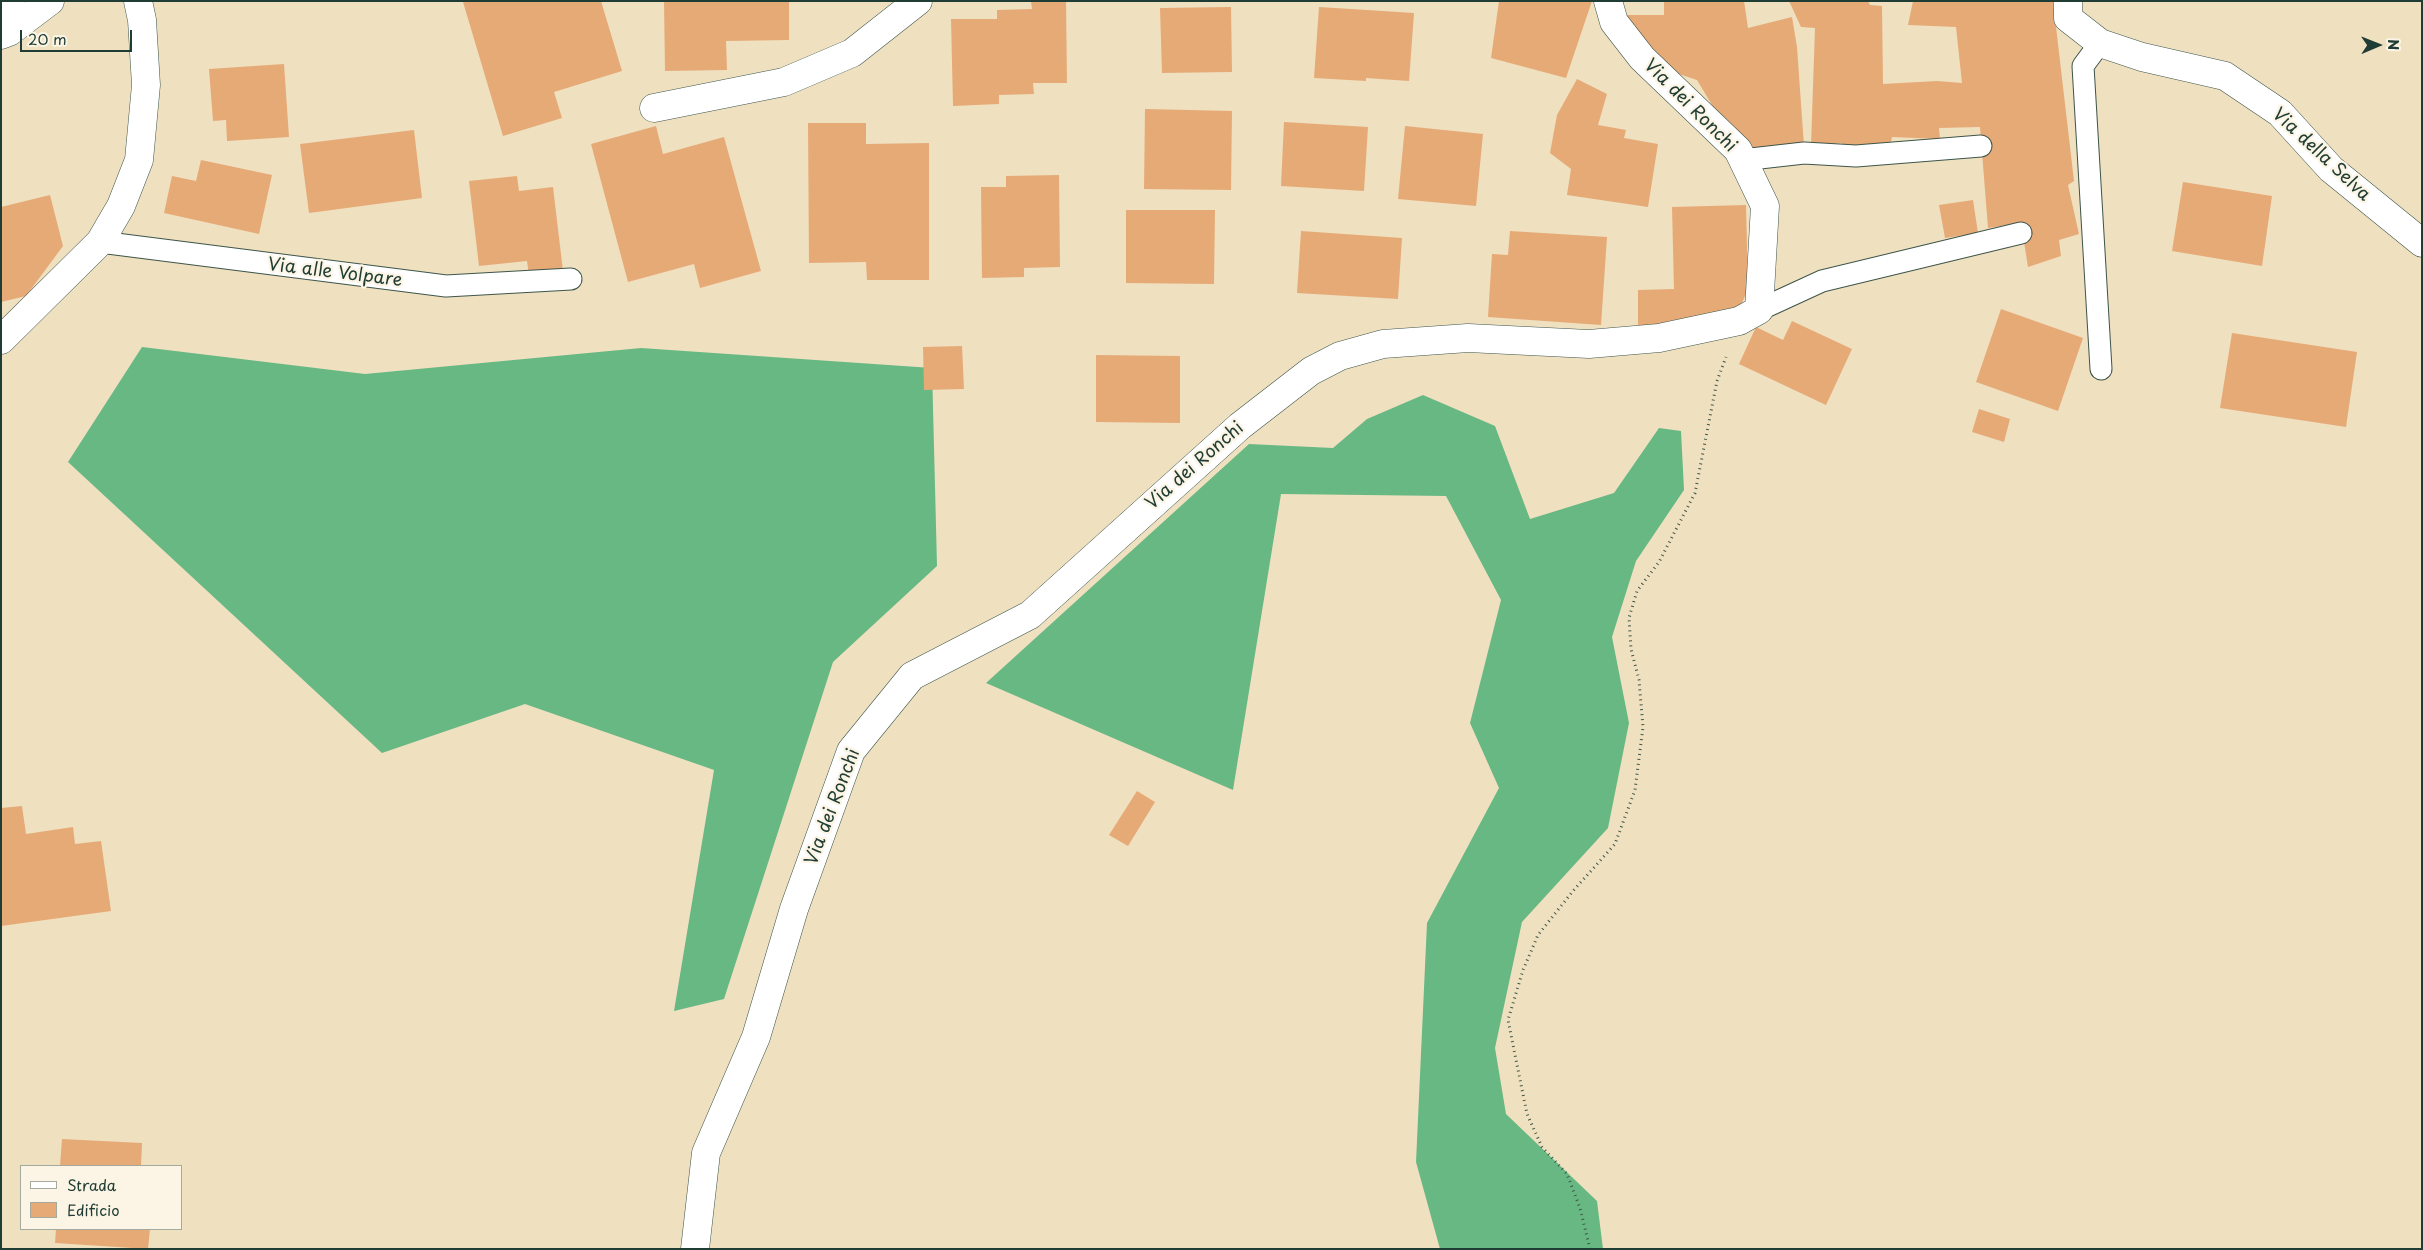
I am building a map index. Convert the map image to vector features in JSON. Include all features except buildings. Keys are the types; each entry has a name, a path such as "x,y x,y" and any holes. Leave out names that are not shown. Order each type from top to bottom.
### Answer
{"street":[{"path":"1,14 11,1"},
{"path":"1,35 9,32 50,1"},
{"path":"1,340 100,242 121,206 139,160 146,85 142,20 138,1"},
{"path":"654,108 784,82 852,53 918,1"},
{"name":"Via dei Ronchi","path":"695,1249 706,1153 756,1036 794,909 851,750 912,676 1030,615 1240,426 1311,371 1340,356 1383,344 1468,338 1589,344 1659,338 1749,316 1764,206 1738,150 1642,58 1614,22 1608,1"},
{"name":"Via della Selva","path":"2068,1 2068,18 2100,43 2142,57 2225,76 2280,113 2331,169 2422,243"}],"lane":[{"path":"2100,43 2083,66 2079,133 2090,199 2102,370"},
{"path":"1742,160 1804,153 1856,156 1981,146"},
{"path":"2077,219 2090,199"},
{"path":"1749,316 1822,281 2021,233"},
{"name":"Via alle Volpare","path":"100,242 446,286 571,279"}],"path":[{"path":"1590,1249 1580,1208 1567,1174 1542,1147 1527,1114 1508,1020 1523,970 1538,934 1572,891 1616,844 1635,790 1643,727 1639,680 1631,648 1629,618 1637,590 1659,562 1695,493 1717,381 1749,316"}],"green space":[{"path":"142,347 365,374 641,348 932,368 937,566 833,662 724,999 674,1011 714,770 525,704 382,753 68,462"},
{"path":"1423,395 1495,426 1530,519 1614,493 1659,428 1681,431 1684,490 1636,561 1612,637 1629,723 1608,828 1522,922 1495,1048 1506,1114 1597,1201 1603,1249 1440,1249 1416,1162 1427,923 1499,788 1470,723 1501,600 1446,496 1281,494 1233,790 986,683 1249,444 1333,448 1367,419"}]}
